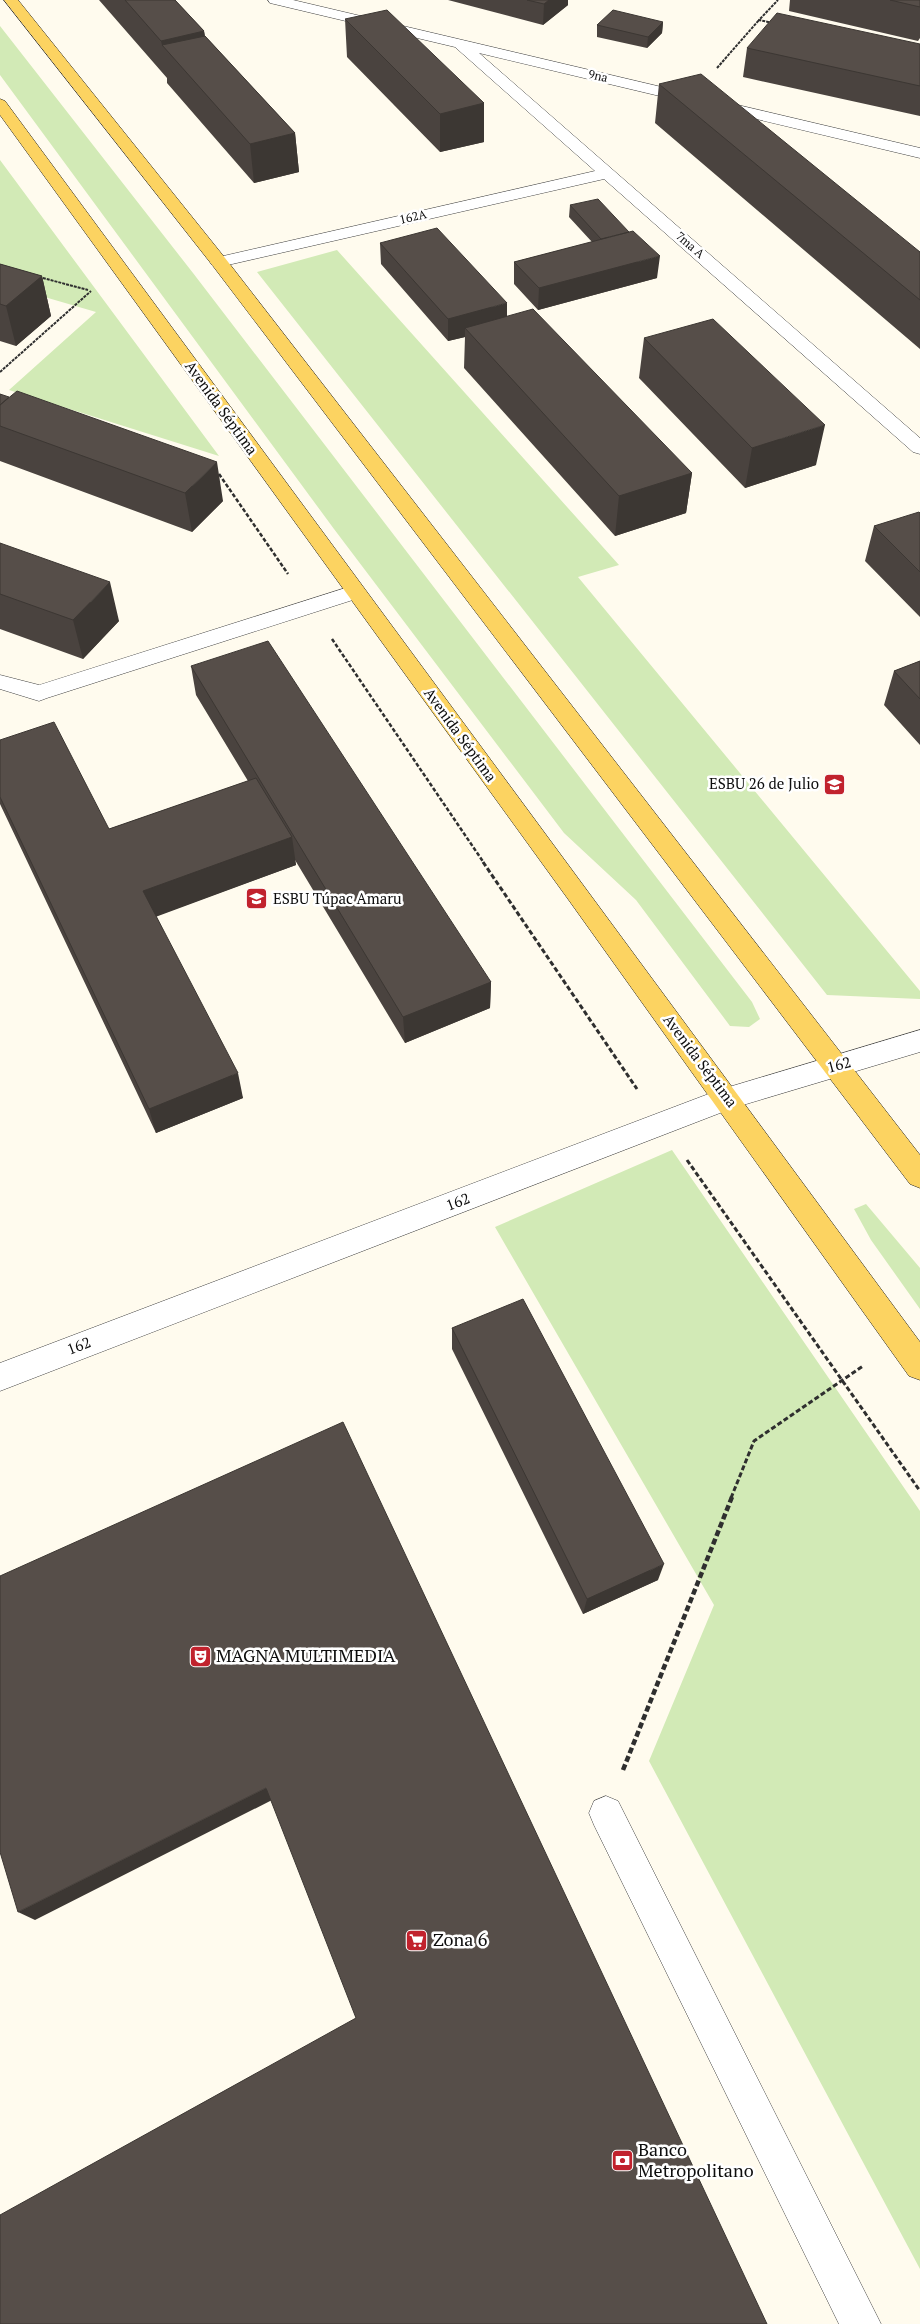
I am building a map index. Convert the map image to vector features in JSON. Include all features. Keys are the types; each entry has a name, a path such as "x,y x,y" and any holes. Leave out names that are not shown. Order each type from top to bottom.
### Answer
{"main road":[{"path":"11,0 219,262 920,1176"},
{"name":"Avenida Séptima","path":"0,104 355,592 728,1098 920,1366"}],"street":[{"name":"9na","path":"275,0 920,152"},
{"name":"7ma A","path":"459,43 920,448"},
{"name":"162A","path":"219,262 607,173"},
{"path":"0,682 39,693 355,592"},
{"name":"162","path":"0,1377 728,1098 834,1066 875,1056 920,1041"},
{"path":"606,1813 861,2324"}],"path":[{"path":"692,98 778,0"},
{"path":"759,20 778,24"},
{"path":"36,276 91,291"},
{"path":"85,283 97,299"},
{"path":"0,372 91,291"},
{"path":"218,473 661,1124 920,1491"},
{"path":"606,1813 754,1441 843,1381 900,1338"}],"green space":[{"path":"0,26 193,273 752,1002 760,1019 749,1027 730,1026 636,900 564,833 334,529 0,75"},
{"path":"0,160 219,456 9,390 96,312 0,284"},
{"path":"337,250 619,565 578,577 920,991 920,999 827,995 257,272"},
{"path":"672,1150 920,1511 920,2269 649,1761 714,1605 495,1227"},
{"path":"866,1204 920,1268 920,1309 871,1240 854,1209"}],"building":[{"path":"125,0 175,0 204,31 161,41"},
{"path":"527,0 549,0 544,4"},
{"path":"890,0 920,0 920,7"},
{"path":"387,10 484,103 440,114 345,19"},
{"path":"613,10 663,22 648,37 597,25"},
{"path":"777,13 920,44 920,86 747,48"},
{"path":"205,36 295,133 250,144 162,45"},
{"path":"701,74 920,252 920,300 659,84"},
{"path":"598,199 629,232 601,239 570,205"},
{"path":"437,228 507,303 448,319 380,243"},
{"path":"633,231 660,256 539,288 514,262"},
{"path":"0,264 42,276 6,306 0,304"},
{"path":"533,309 692,473 619,496 465,328"},
{"path":"713,319 825,425 752,448 644,338"},
{"path":"17,391 217,462 185,493 0,426 0,405"},
{"path":"0,394 9,397 0,405"},
{"path":"920,513 920,572 874,526"},
{"path":"0,543 110,582 73,620 0,594"},
{"path":"268,641 491,982 403,1017 191,666"},
{"path":"920,661 920,699 894,671"},
{"path":"54,722 109,829 256,778 292,837 143,891 238,1073 149,1109 0,797 0,740"},
{"path":"523,1299 664,1564 587,1599 452,1328"},
{"path":"343,1422 767,2324 0,2324 0,2215 356,2018 266,1788 18,1912 0,1852 0,1576"}],"place":[{"name":"ESBU 26 de Julio","path":"835,784"},
{"name":"ESBU Túpac Amaru","path":"257,899"},
{"name":"MAGNA MULTIMEDIA","path":"200,1656"},
{"name":"Zona 6","path":"417,1940"},
{"name":"Banco Metropolitano","path":"622,2160"}]}
